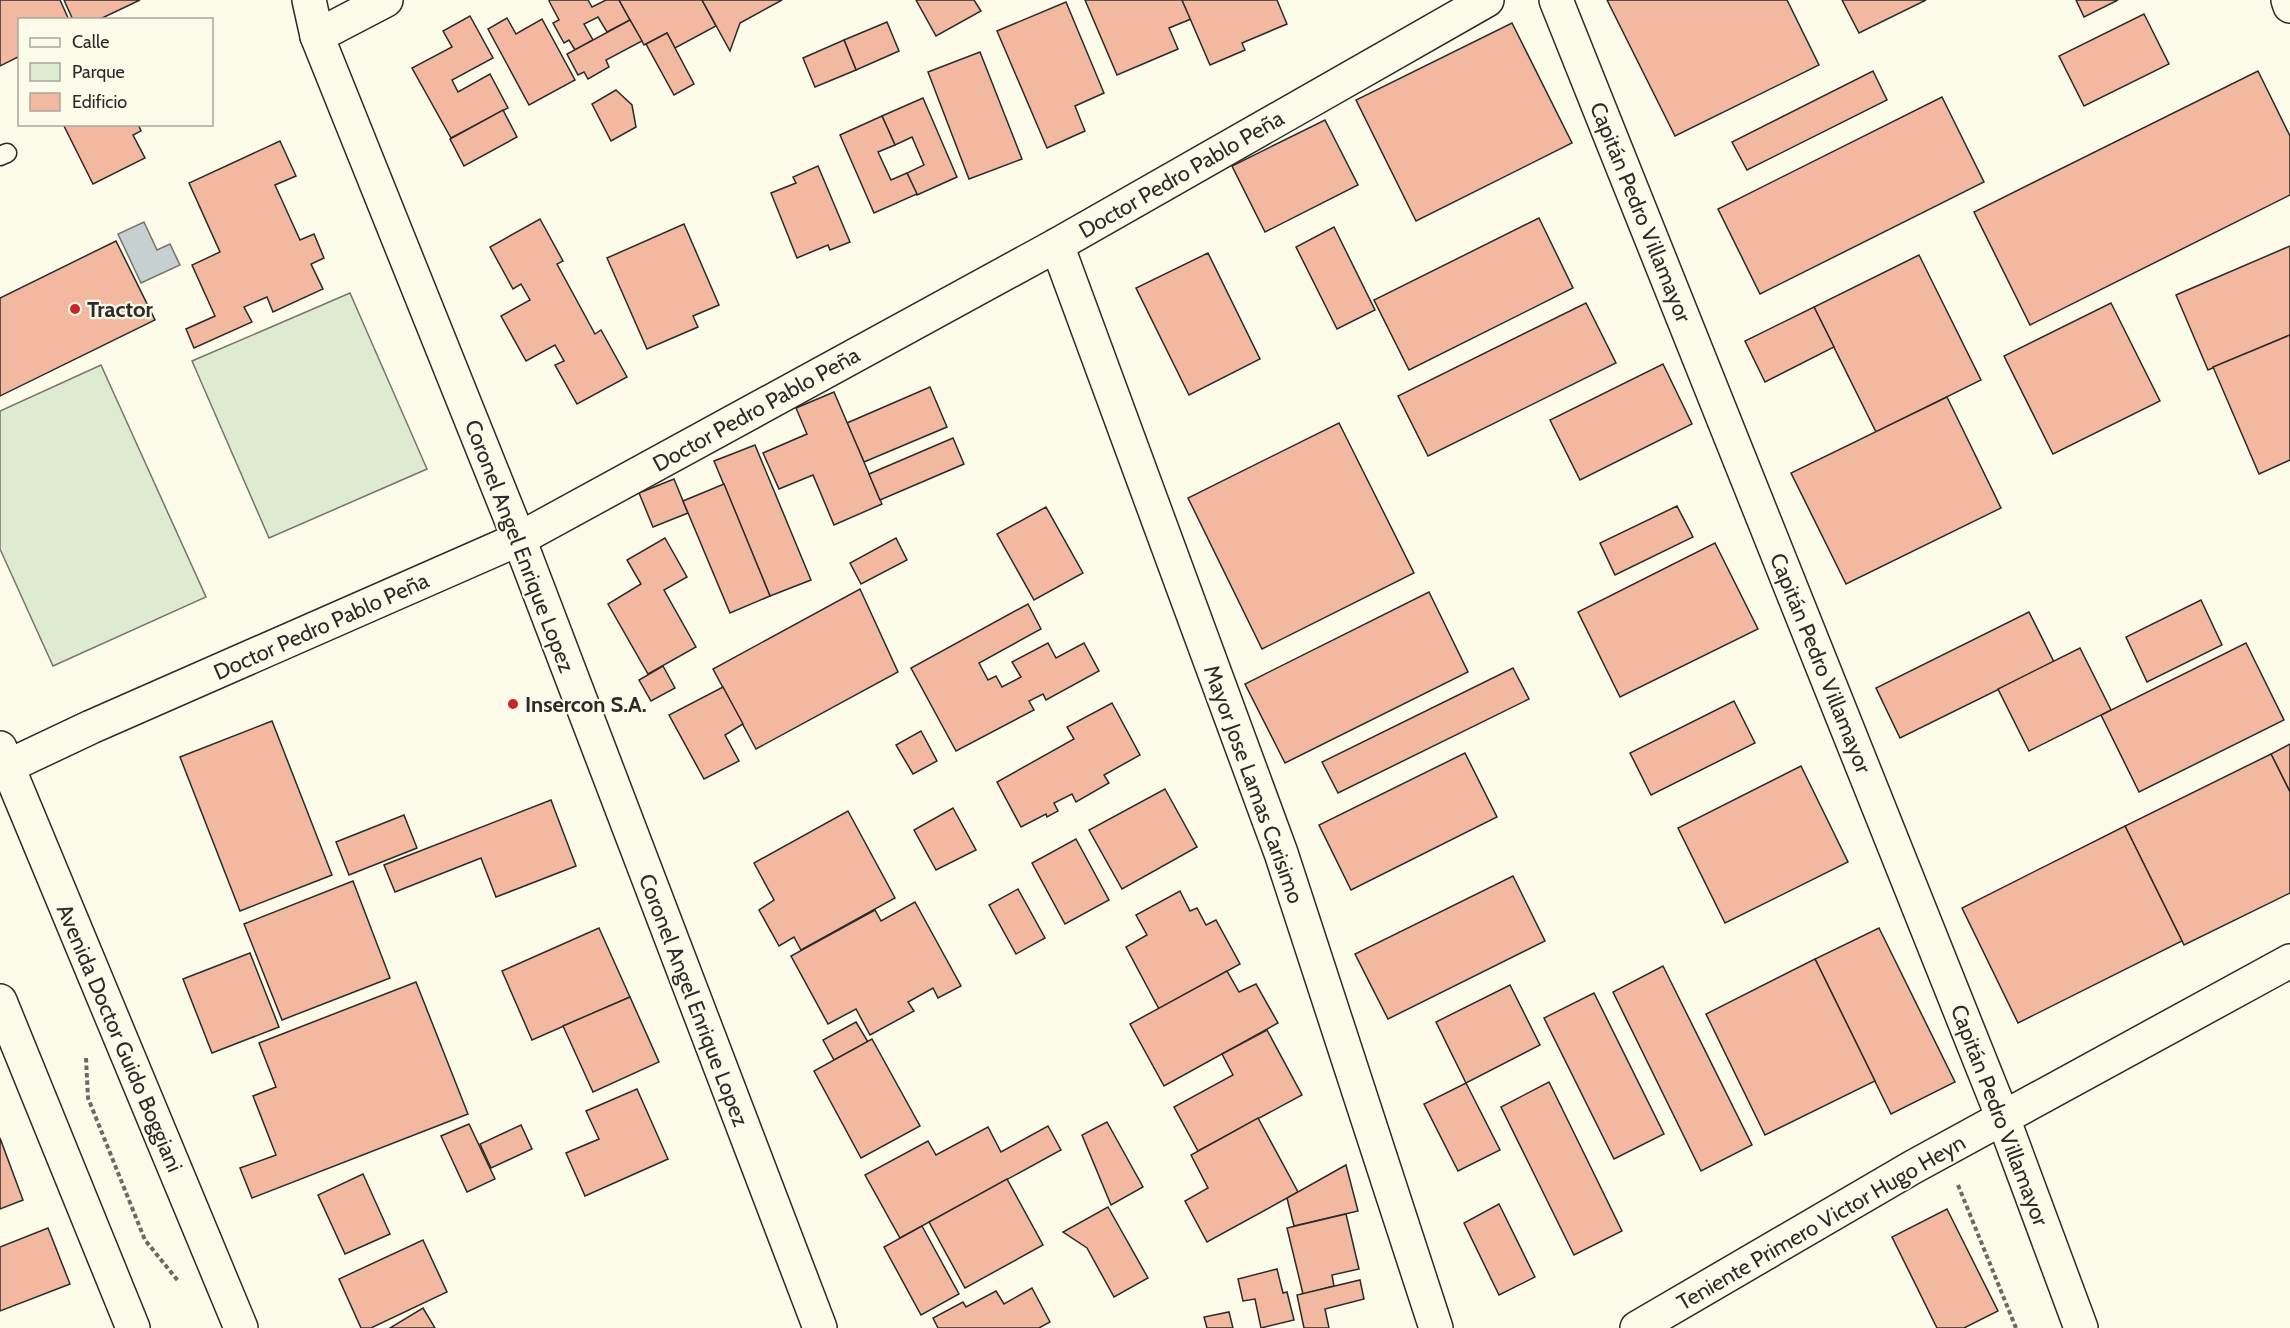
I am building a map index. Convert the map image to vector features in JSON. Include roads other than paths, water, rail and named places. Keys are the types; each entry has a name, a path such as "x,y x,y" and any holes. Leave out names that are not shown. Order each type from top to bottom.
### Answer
{"street":[{"name":"Coronel Angel Enrique Lopez","path":"309,0 317,36 519,539 820,1328"},
{"path":"317,36 386,0"},
{"name":"Doctor Pedro Pablo Peña","path":"2,761 102,722 519,539 1057,245 1487,0"},
{"name":"Capitán Pedro Villamayor","path":"1556,0 2003,1118 2081,1328"},
{"path":"2288,0 2290,6"},
{"name":"Mayor Jose Lamas Carisimo","path":"1057,245 1281,853 1436,1328"},
{"name":"Avenida Doctor Guido Boggiani","path":"2,761 241,1328"},
{"name":"Teniente Primero Victor Hugo Heyn","path":"1637,1328 1913,1167 2290,961"},
{"path":"0,1001 133,1328"}],"place":[{"name":"Tractor","path":"75,309"},
{"name":"Insercon S.A.","path":"513,704"}]}
